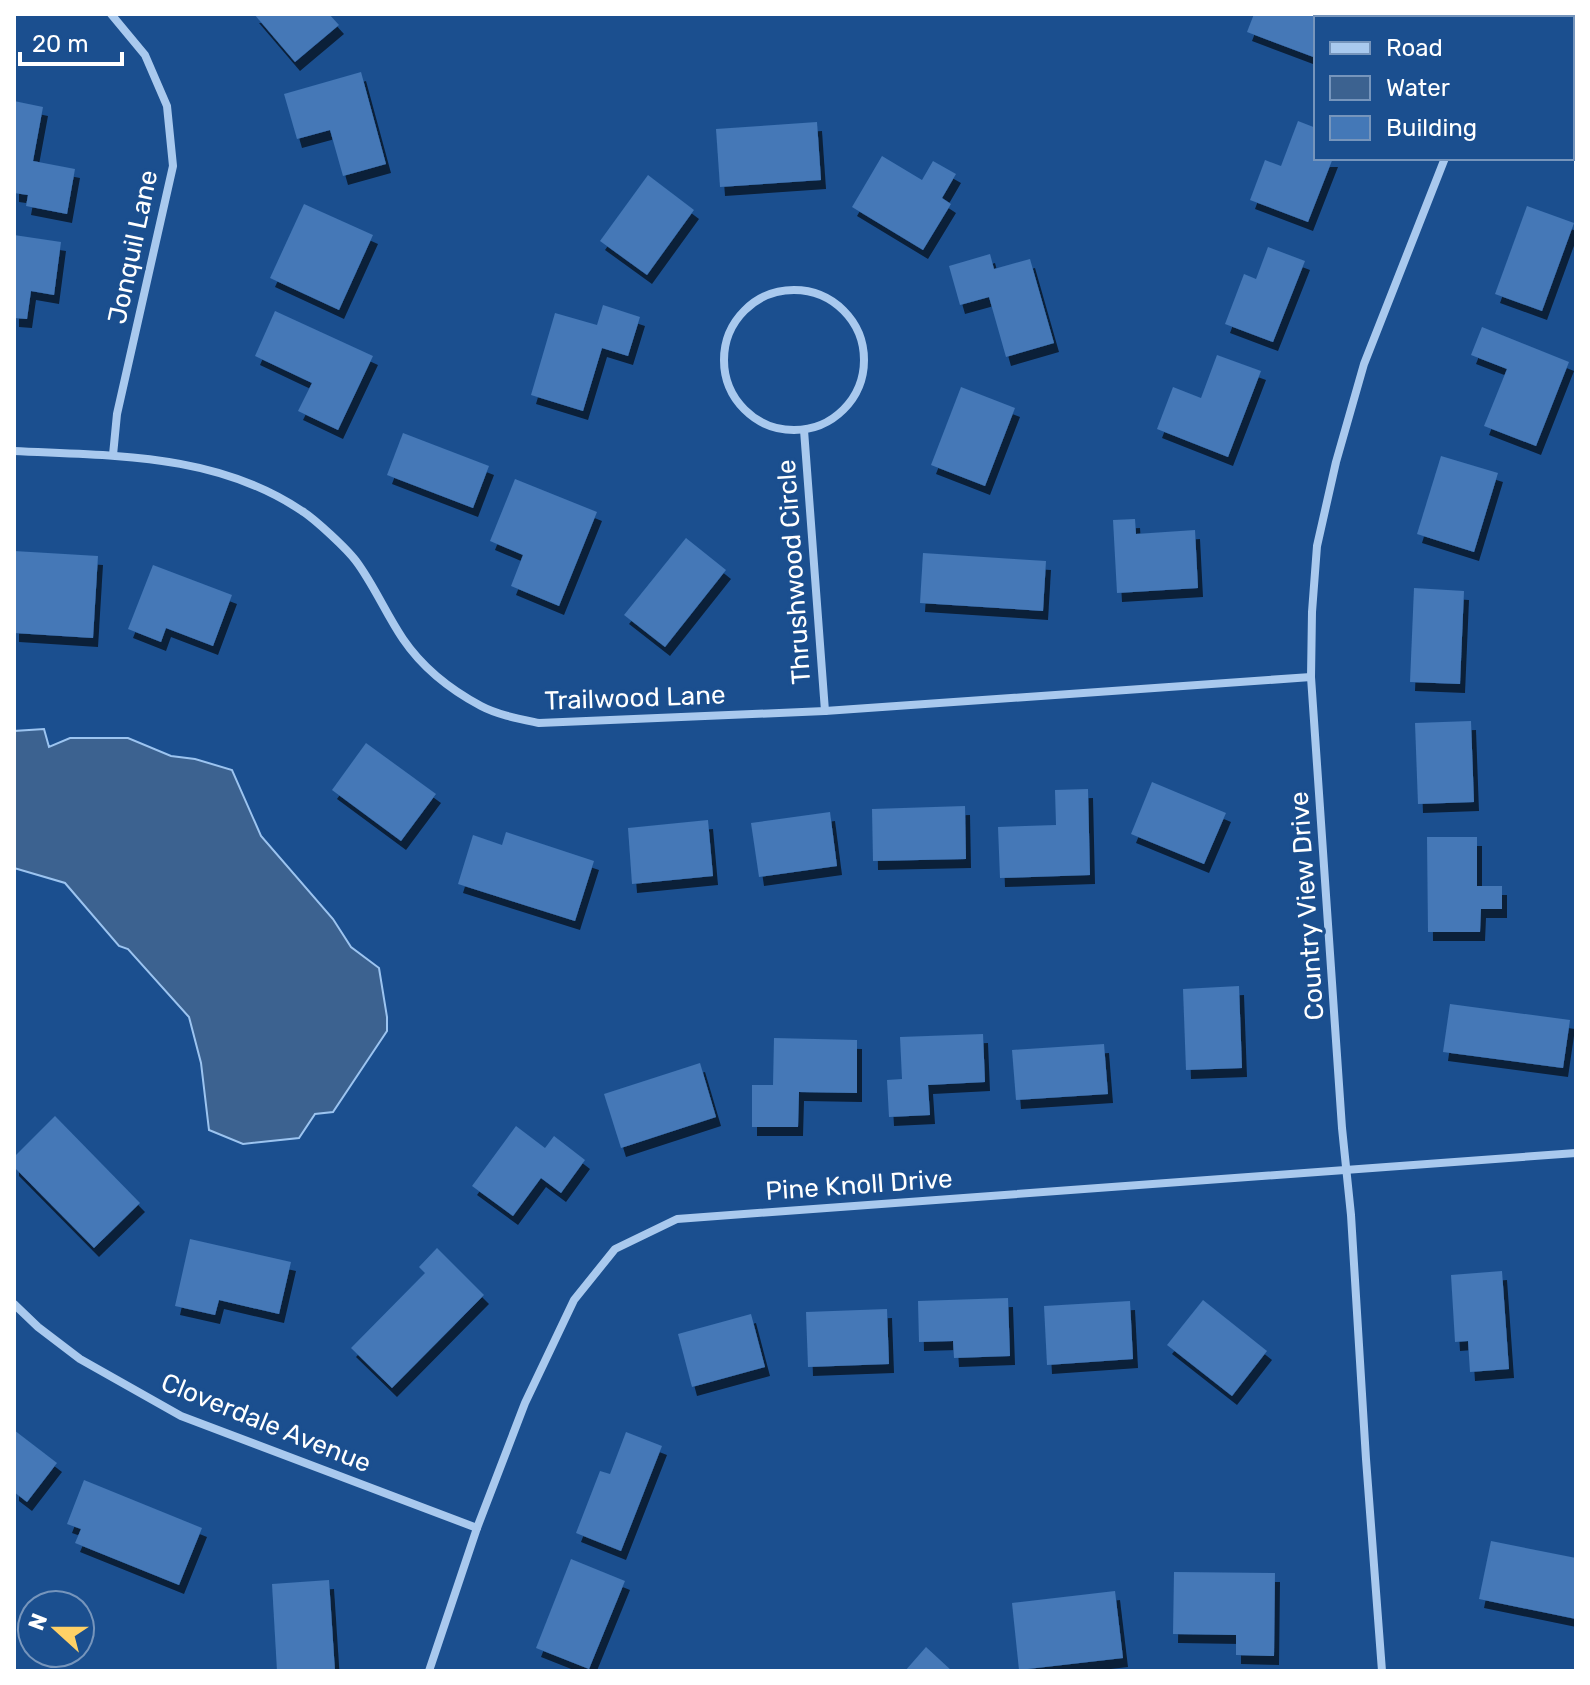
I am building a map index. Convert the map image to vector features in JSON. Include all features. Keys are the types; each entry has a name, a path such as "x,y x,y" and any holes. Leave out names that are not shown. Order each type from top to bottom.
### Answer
{"street":[{"name":"Jonquil Lane","path":"111,14 145,55 167,106 173,166 117,414 113,455"},
{"name":"Country View Drive","path":"1382,1671 1311,677 1312,612 1317,546 1336,462 1364,364 1444,160"},
{"name":"Thrushwood Circle","path":"798,289 830,299 840,305 855,323 863,345 864,368 858,390 845,409 826,423 804,430 780,429 769,425 740,406 729,386 723,363 727,339 737,318 753,302 774,292 798,289"},
{"name":"Thrushwood Circle","path":"804,430 825,711"},
{"name":"Trailwood Lane","path":"14,451 113,455 178,462 267,489 305,513 355,559 404,641 435,676 482,707 539,723 825,711 1311,677"},
{"name":"Pine Knoll Drive","path":"429,1671 477,1528 525,1403 574,1300 615,1249 677,1219 1576,1153"},
{"name":"Cloverdale Avenue","path":"14,1304 80,1359 181,1416 477,1528"}],"water":[{"path":"44,729 49,747 70,738 128,738 171,756 195,759 232,770 261,836 333,919 351,947 379,968 387,1031 333,1112 315,1114 299,1138 243,1144 209,1130 201,1063 189,1017 128,949 119,946 65,883 14,868 14,731"}],"building":[{"path":"254,14 329,14 339,25 295,62"},
{"path":"1254,14 1339,16 1314,16 1314,57 1247,32"},
{"path":"361,72 386,164 343,176 330,130 297,139 284,94"},
{"path":"14,101 43,107 33,161 75,169 67,214 26,206 28,195 14,193"},
{"path":"1574,107 1576,108 1574,154"},
{"path":"1298,121 1314,127 1314,160 1332,160 1308,222 1250,200 1265,160 1281,166"},
{"path":"817,122 821,180 720,187 716,129"},
{"path":"882,156 922,180 933,161 956,174 942,198 951,204 923,250 852,207"},
{"path":"648,175 694,210 647,275 600,241"},
{"path":"304,204 373,235 339,310 270,278"},
{"path":"1527,206 1574,223 1542,311 1495,294"},
{"path":"14,235 61,242 54,295 31,291 27,319 14,318"},
{"path":"1268,247 1305,261 1273,342 1225,324 1244,274 1256,279"},
{"path":"990,254 994,269 1030,259 1054,343 1006,357 989,297 960,305 949,266"},
{"path":"603,305 640,317 628,356 602,348 583,411 531,395 555,313 597,325"},
{"path":"275,311 373,356 338,430 298,411 312,383 255,356"},
{"path":"1482,327 1569,362 1536,446 1484,426 1507,369 1471,355"},
{"path":"1217,355 1261,371 1228,457 1157,429 1173,387 1201,398"},
{"path":"961,387 1015,408 985,486 931,465"},
{"path":"403,433 489,466 473,508 387,475"},
{"path":"1441,456 1498,473 1474,552 1417,534"},
{"path":"515,479 597,512 559,606 511,586 523,555 490,541"},
{"path":"1135,519 1136,534 1195,530 1198,588 1117,593 1113,520"},
{"path":"686,538 726,570 665,647 624,615"},
{"path":"14,551 98,556 93,638 14,633"},
{"path":"923,553 1046,561 1043,611 920,603"},
{"path":"153,565 232,595 213,646 166,628 161,642 128,629"},
{"path":"1414,588 1464,591 1460,684 1410,682"},
{"path":"1471,721 1474,802 1418,804 1415,723"},
{"path":"366,743 436,794 401,841 332,790"},
{"path":"1152,782 1226,813 1204,864 1131,834"},
{"path":"1088,789 1090,875 1000,878 998,827 1056,825 1055,790"},
{"path":"965,806 966,859 873,861 872,809"},
{"path":"830,812 837,866 759,877 751,823"},
{"path":"708,820 713,876 632,884 628,828"},
{"path":"506,832 594,861 575,921 458,884 473,835 502,845"},
{"path":"1427,837 1477,837 1477,886 1502,886 1502,909 1481,909 1480,932 1428,932"},
{"path":"1239,986 1242,1068 1186,1070 1183,989"},
{"path":"1450,1004 1570,1020 1563,1068 1443,1052"},
{"path":"983,1034 985,1082 928,1085 930,1115 889,1117 887,1080 902,1079 900,1037"},
{"path":"774,1038 857,1040 857,1093 799,1092 798,1127 752,1127 752,1085 773,1085"},
{"path":"1104,1044 1108,1094 1016,1100 1012,1050"},
{"path":"700,1063 716,1117 621,1148 604,1094"},
{"path":"55,1116 140,1203 94,1248 14,1167 14,1157"},
{"path":"516,1126 545,1148 554,1136 585,1160 561,1193 541,1178 513,1216 472,1186"},
{"path":"190,1239 291,1262 279,1314 219,1300 215,1315 175,1306"},
{"path":"437,1248 484,1295 392,1388 351,1348 425,1273 419,1267"},
{"path":"1502,1271 1509,1369 1470,1372 1468,1341 1455,1342 1451,1275"},
{"path":"1008,1298 1010,1356 954,1358 953,1341 919,1342 918,1301"},
{"path":"1203,1300 1267,1351 1232,1396 1167,1345"},
{"path":"1130,1301 1133,1359 1047,1365 1044,1306"},
{"path":"887,1309 889,1364 808,1367 806,1312"},
{"path":"751,1314 765,1367 692,1387 678,1334"},
{"path":"14,1430 57,1463 27,1502 14,1492"},
{"path":"626,1432 662,1446 621,1551 576,1533 600,1471 610,1474"},
{"path":"84,1480 202,1528 179,1585 75,1543 81,1529 67,1524"},
{"path":"1491,1541 1576,1558 1576,1619 1479,1599"},
{"path":"571,1559 625,1581 589,1669 536,1648"},
{"path":"1174,1572 1275,1573 1274,1656 1236,1655 1236,1635 1173,1634"},
{"path":"329,1580 335,1671 277,1671 272,1584"},
{"path":"1115,1591 1123,1658 1019,1670 1012,1603"},
{"path":"926,1647 952,1671 905,1671"}]}
